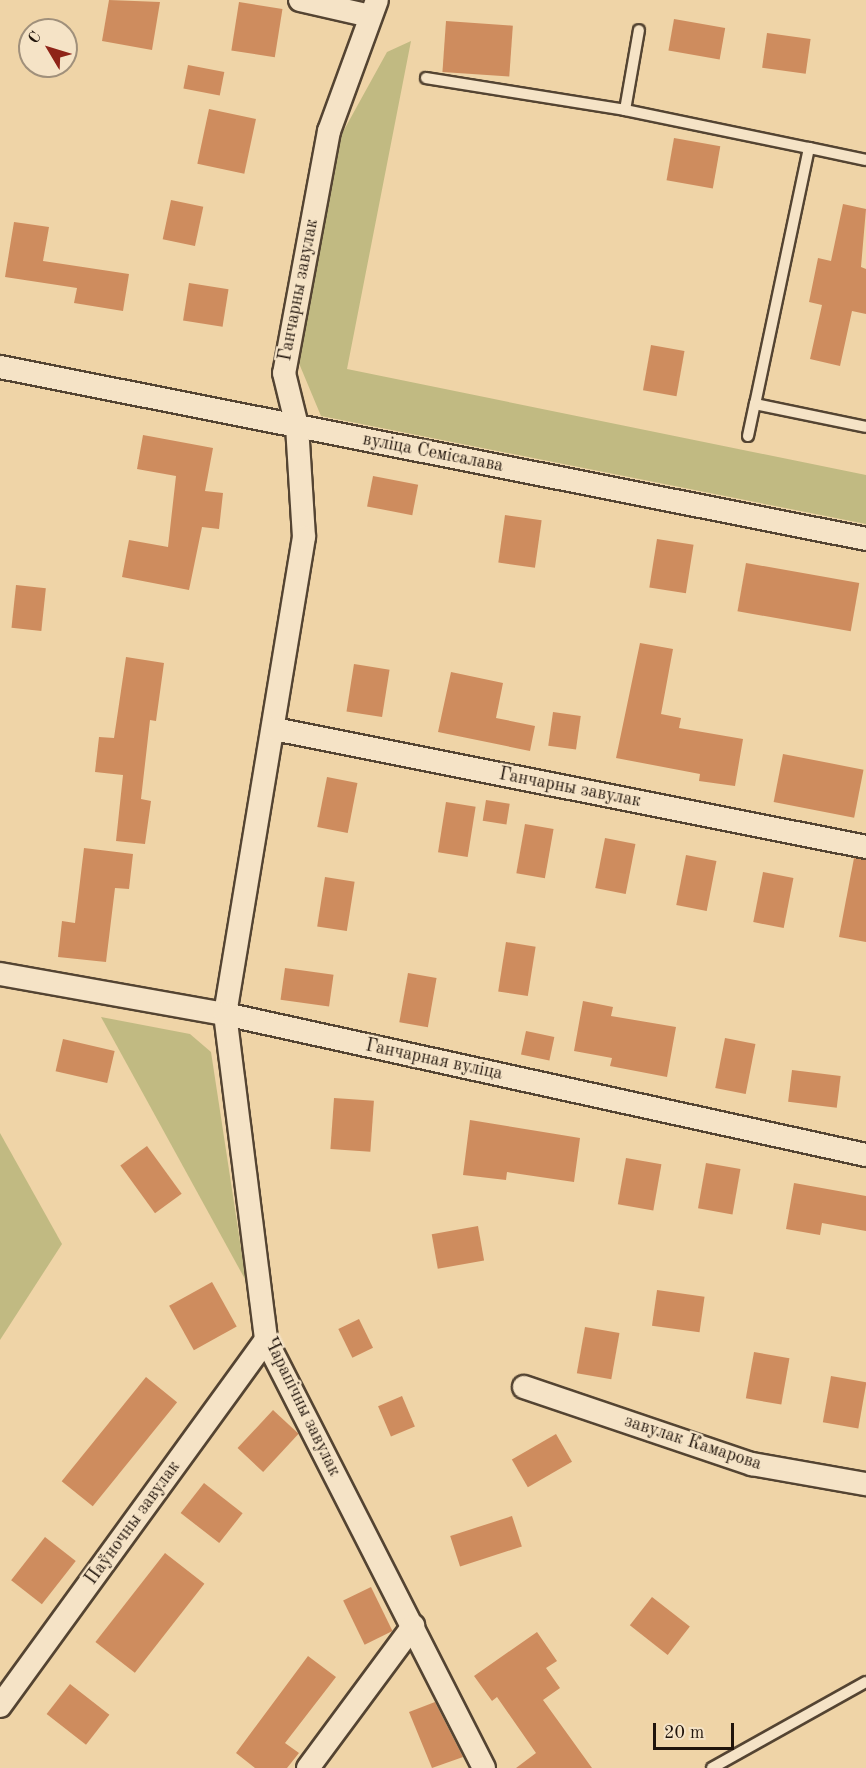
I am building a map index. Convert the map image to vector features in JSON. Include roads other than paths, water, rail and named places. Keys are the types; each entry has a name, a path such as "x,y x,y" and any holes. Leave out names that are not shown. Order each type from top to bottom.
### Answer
{"street":[{"path":"300,0 373,8"},
{"name":"Ганчарны завулак","path":"225,1014 304,537 297,426 284,374 329,131 373,8"},
{"name":"вуліца Семісалава","path":"0,367 866,539"},
{"name":"Ганчарны завулак","path":"274,729 866,847"},
{"name":"Ганчарная вуліца","path":"0,974 225,1014 866,1155"},
{"name":"Чарапічны завулак","path":"225,1014 266,1340 484,1768"},
{"name":"Паўночны завулак","path":"0,1706 266,1340"},
{"name":"завулак Камарова","path":"524,1387 753,1464 866,1484"},
{"path":"308,1768 413,1626"}],"lane":[{"path":"625,110 639,30"},
{"path":"426,78 625,110 866,160"},
{"path":"748,436 809,148"},
{"path":"755,404 866,427"},
{"path":"712,1768 866,1682"}]}
